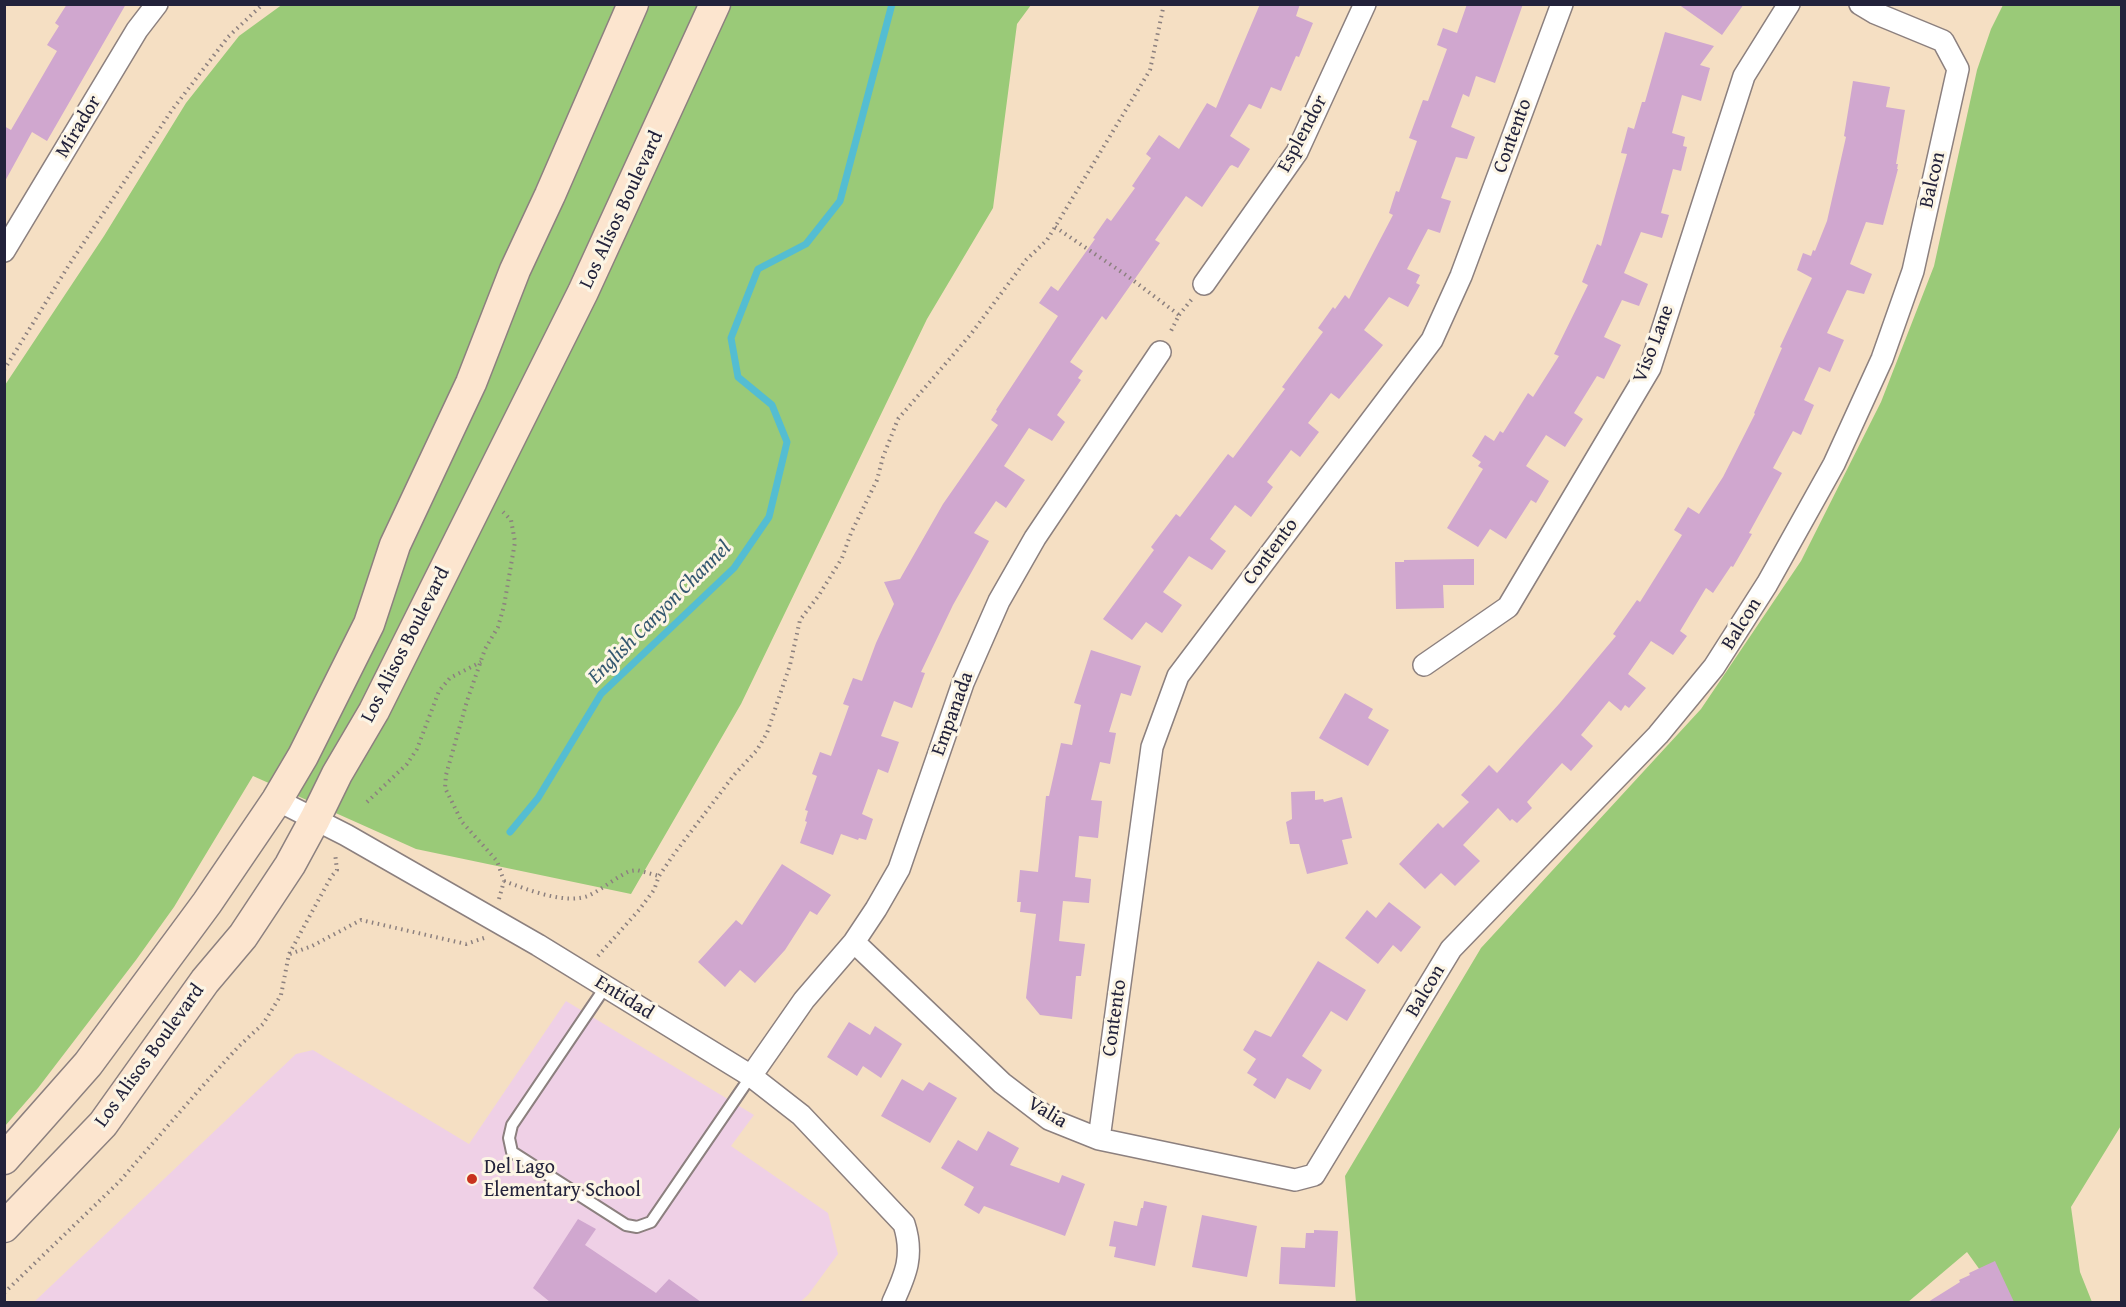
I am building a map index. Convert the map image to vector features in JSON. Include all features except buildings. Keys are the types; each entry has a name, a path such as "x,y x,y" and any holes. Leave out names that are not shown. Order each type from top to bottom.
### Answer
{"main road":[{"path":"4,1159 88,1064 207,903 277,800 303,756 369,624 395,545 471,383 515,270 633,4"},
{"name":"Los Alisos Boulevard","path":"4,1227 103,1124 206,981 243,936 291,865 337,774 374,711 584,292 715,4"}],"street":[{"name":"Mirador","path":"4,251 137,30 157,4"},
{"name":"Esplendor","path":"1204,284 1297,152 1365,4"},
{"name":"Contento","path":"1099,1139 1152,747 1178,676 1432,340 1461,276 1562,4"},
{"name":"Viso Lane","path":"1424,665 1508,607 1650,368 1744,76 1789,4"},
{"name":"Balcon","path":"1295,1180 1314,1175 1451,950 1658,735 1714,667 1767,584 1834,464 1882,359 1913,271 1958,69 1943,41 1875,13 1860,4"},
{"name":"Empanada","path":"751,1076 804,999 854,942 899,869 963,683 999,601 1035,538 1160,352"},
{"name":"Entidad","path":"277,800 357,840 606,986 751,1076 801,1115 904,1224 909,1240 909,1260 893,1302"},
{"name":"Valia","path":"854,942 1002,1083 1049,1119 1099,1139 1295,1180"}],"lane":[{"path":"606,986 512,1125 509,1138 512,1152 626,1226 638,1227 651,1222 751,1076"}],"path":[{"path":"4,370 69,265 172,110 228,37 262,4"},
{"path":"586,974 605,947 639,910 654,890 660,876 735,775 758,750 767,733 790,665 800,620 842,558 851,533 877,480 883,457 898,419 971,334 1026,260 1047,240 1150,70 1164,4"},
{"path":"1055,227 1126,275 1179,315 1160,352"},
{"path":"498,900 504,881 497,861 462,822 445,788 446,775 481,662 498,627 513,563 515,542 511,520 503,512"},
{"path":"367,802 407,764 417,749 439,691 450,678 481,662"},
{"path":"4,1293 119,1182 239,1046 263,1024 281,995 289,954 337,870 335,852"},
{"path":"504,881 530,891 572,898 588,896 630,870 660,876"},
{"path":"289,954 312,946 361,920 466,944 484,939 485,936"}],"shaded area":[{"name":"Del Lago Elementary School","path":"566,1001 754,1115 731,1146 828,1213 838,1254 808,1295 800,1302 34,1302 296,1054 313,1050 469,1144"}],"green space":[{"path":"283,4 1031,5 1017,24 993,208 927,319 741,704 631,894 416,849 253,776 174,907 38,1088 5,1126 5,385 104,236 186,103 239,36"},
{"path":"2003,5 2121,5 2122,1124 2071,1207 2080,1272 2092,1302 2003,1302 1967,1252 1908,1302 1356,1302 1345,1176 1481,948 1701,709 1801,561 1881,402 1934,266 1977,70 1991,29"}],"waterway":[{"name":"English Canyon Channel","path":"510,832 538,798 601,694 734,568 769,517 787,442 772,405 738,377 731,338 758,269 806,244 840,201 892,4"}],"place":[{"name":"Del Lago Elementary School","path":"472,1179"}]}
